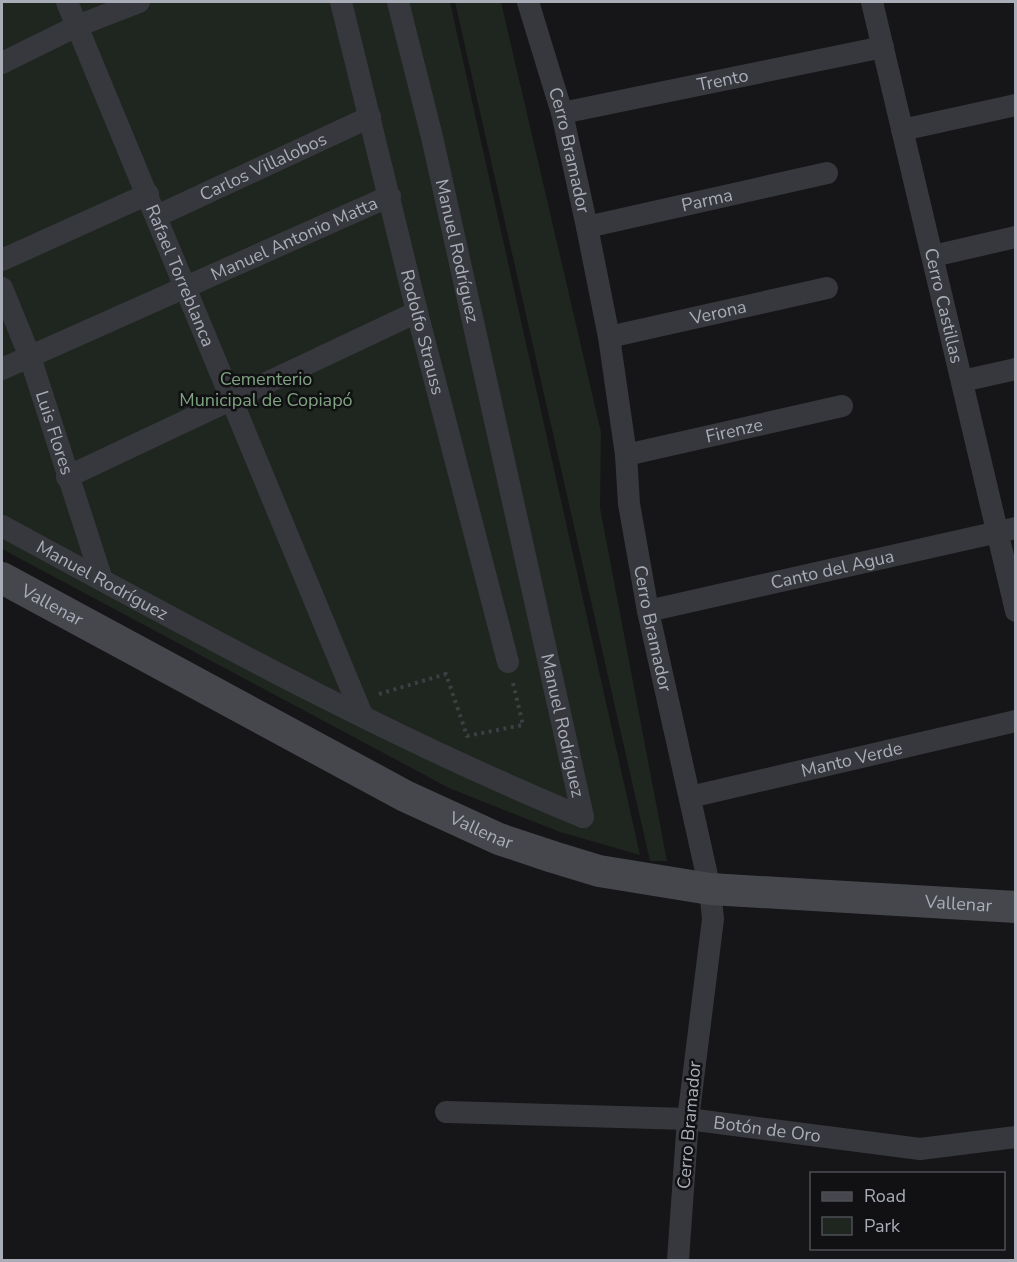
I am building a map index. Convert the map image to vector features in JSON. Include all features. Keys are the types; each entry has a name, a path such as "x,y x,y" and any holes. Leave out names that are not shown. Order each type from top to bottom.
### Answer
{"street":[{"name":"Rafael Torreblanca","path":"67,2 184,286 234,400 362,716"},
{"path":"2,63 77,26 139,2"},
{"name":"Rodolfo Strauss","path":"341,2 417,312 508,662"},
{"name":"Manuel Rodríguez","path":"2,526 362,716 496,782 583,817 432,137 398,2"},
{"name":"Cerro Bramador","path":"533,2 562,113 609,337 626,455 629,504 648,611 710,889 713,919 688,1119 678,1260"},
{"name":"Cerro Castillas","path":"872,2 962,381 1006,530 1016,611"},
{"name":"Trento","path":"562,113 883,46"},
{"path":"902,130 1016,105"},
{"name":"Carlos Villalobos","path":"157,216 370,117"},
{"name":"Parma","path":"587,227 827,174"},
{"path":"2,260 148,194"},
{"name":"Manuel Antonio Matta","path":"2,369 390,196"},
{"path":"933,256 1016,237"},
{"name":"Luis Flores","path":"2,288 30,357 102,580"},
{"name":"Verona","path":"609,337 828,288"},
{"path":"67,477 417,312"},
{"path":"962,381 1016,369"},
{"name":"Firenze","path":"626,455 842,406"},
{"name":"Canto del Agua","path":"648,611 1006,530"},
{"name":"Vallenar","path":"2,578 405,796 499,838 599,871 710,889 1016,908"},
{"name":"Manto Verde","path":"690,797 1016,721"},
{"name":"Botón de Oro","path":"446,1112 688,1119 920,1149 1016,1137"}],"path":[{"path":"354,693 374,695 446,674 467,736 523,725 508,662"}],"green space":[{"name":"Cementerio Municipal de Copiapó","path":"2,2 450,2 640,855 560,832 449,788 2,549"},
{"path":"455,2 501,2 601,432 600,508 667,861 650,861"}]}
